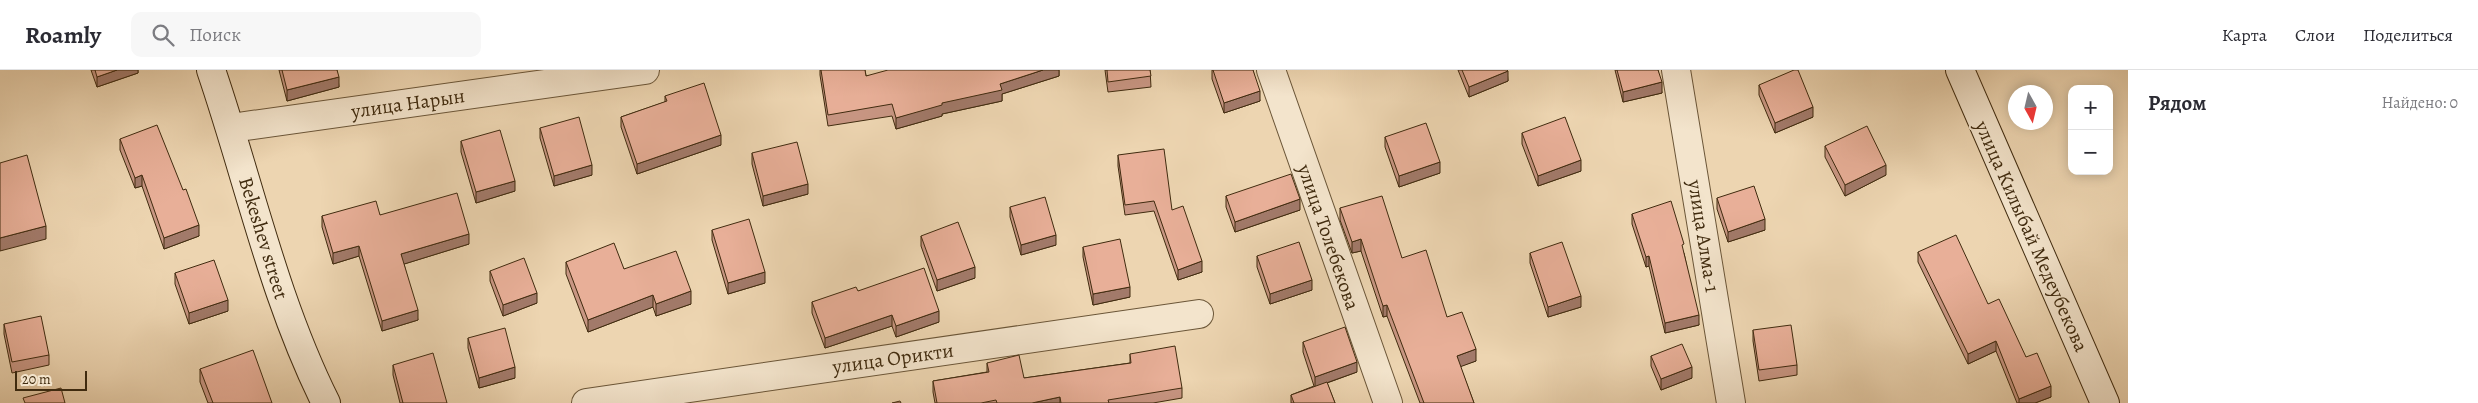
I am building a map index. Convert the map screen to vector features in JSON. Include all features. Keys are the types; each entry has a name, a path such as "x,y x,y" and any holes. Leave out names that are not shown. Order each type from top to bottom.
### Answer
{"street":[{"name":"Bekeshev street","path":"212,70 280,296 309,368 326,403"},
{"name":"улица Нарын","path":"231,128 645,70"},
{"name":"улица Толебекова","path":"1271,70 1388,403"},
{"name":"улица Алма-1","path":"1676,70 1731,403"},
{"name":"улица Килыбай Медеубекова","path":"1960,70 2105,403"},
{"name":"улица Орикти","path":"586,403 1199,314"}],"building":[{"path":"95,70 117,70 97,77"},
{"path":"282,70 337,70 339,77 287,90"},
{"path":"821,70 865,70 866,76 888,70 1043,70 1000,84 1002,90 942,103 942,105 896,118 892,104 828,115"},
{"path":"1107,70 1150,70 1151,76 1108,82"},
{"path":"1213,70 1253,70 1260,91 1224,103"},
{"path":"1462,70 1507,70 1508,71 1469,87"},
{"path":"1617,70 1658,70 1662,82 1623,92"},
{"path":"1798,70 1813,107 1775,123 1759,85"},
{"path":"704,83 721,135 637,164 621,117 667,101 665,96"},
{"path":"579,117 592,165 554,176 540,128"},
{"path":"1565,117 1581,160 1538,176 1522,133"},
{"path":"1426,123 1440,162 1399,176 1385,137"},
{"path":"157,125 183,190 186,189 199,225 164,238 142,175 135,178 120,139"},
{"path":"1867,126 1886,165 1845,185 1825,146"},
{"path":"500,130 515,181 476,192 461,141"},
{"path":"797,142 808,184 763,196 752,153"},
{"path":"1164,149 1172,210 1183,206 1202,261 1178,270 1154,201 1125,205 1118,155"},
{"path":"27,155 46,226 0,238 0,163"},
{"path":"1291,174 1300,199 1235,222 1226,196"},
{"path":"1754,186 1765,219 1728,232 1717,198"},
{"path":"457,193 469,234 401,254 418,310 382,321 359,246 333,253 322,216 376,201 380,215"},
{"path":"1382,196 1402,258 1426,250 1447,317 1462,312 1476,349 1457,356 1474,403 1424,403 1387,305 1383,306 1361,239 1352,242 1340,208"},
{"path":"1045,197 1056,235 1021,245 1010,207"},
{"path":"1671,201 1684,244 1682,245 1699,315 1665,323 1649,256 1646,257 1632,214"},
{"path":"749,219 765,272 728,283 712,230"},
{"path":"958,222 975,267 937,280 921,236"},
{"path":"1956,235 1988,304 1999,299 2026,357 2037,353 2051,386 2019,399 1996,341 1968,354 1918,252"},
{"path":"1120,239 1130,287 1093,294 1083,247"},
{"path":"1299,242 1312,280 1270,294 1257,256"},
{"path":"1562,242 1581,296 1548,307 1530,253"},
{"path":"614,243 624,269 676,251 691,291 656,304 653,295 588,320 566,262"},
{"path":"524,258 537,293 503,305 490,271"},
{"path":"214,260 228,300 189,313 175,273"},
{"path":"924,268 939,311 896,326 892,315 825,338 812,302 856,287 858,291"},
{"path":"41,316 49,355 12,362 4,324"},
{"path":"1791,325 1797,365 1759,370 1753,330"},
{"path":"1345,327 1357,362 1315,377 1303,342"},
{"path":"505,328 515,367 479,378 468,338"},
{"path":"1682,344 1692,367 1661,379 1651,356"},
{"path":"1175,346 1182,388 1108,400 1109,403 1061,403 1060,397 1032,403 997,403 996,400 981,403 937,403 933,381 989,372 987,363 1019,355 1024,378 1131,363 1130,354"},
{"path":"253,350 272,403 213,403 200,369"},
{"path":"433,353 447,403 403,403 393,365"},
{"path":"1327,382 1335,403 1294,403 1291,395"},
{"path":"61,388 65,403 25,403 23,398"}]}
